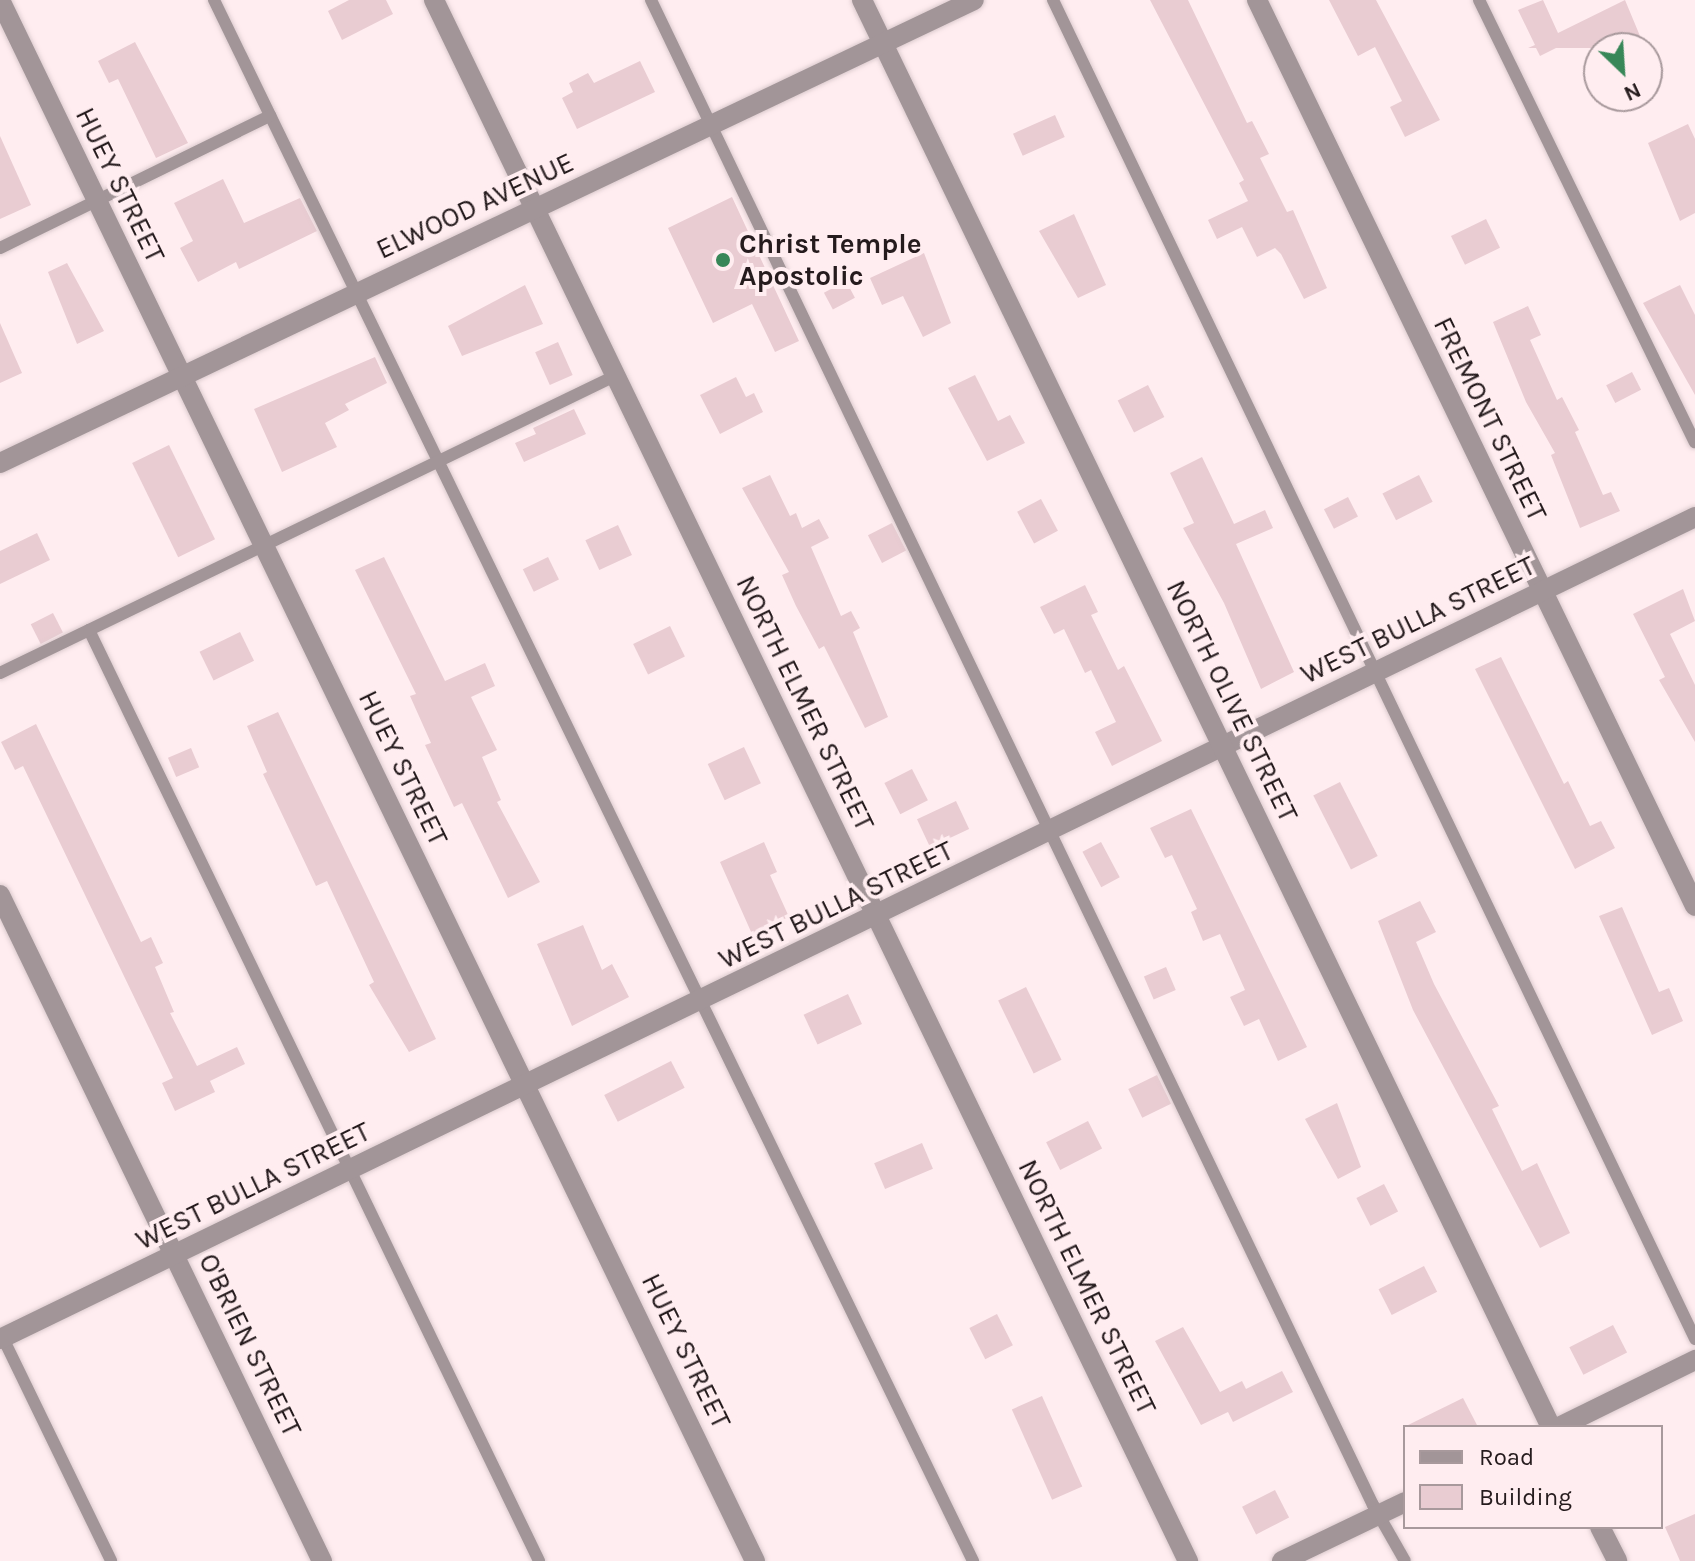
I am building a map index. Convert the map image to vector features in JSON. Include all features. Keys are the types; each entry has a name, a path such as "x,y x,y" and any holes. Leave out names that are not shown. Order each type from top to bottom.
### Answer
{"street":[{"name":"HUEY STREET","path":"0,0 755,1561"},
{"name":"NORTH ELMER STREET","path":"434,0 1188,1561"},
{"name":"NORTH OLIVE STREET","path":"862,0 1550,1425"},
{"name":"ELWOOD AVENUE","path":"0,463 974,0"},
{"name":"FREMONT STREET","path":"1257,0 1540,591 1695,906"},
{"name":"WEST BULLA STREET","path":"1,1335 176,1256 1695,517"},
{"name":"O'BRIEN STREET","path":"0,895 322,1561"},
{"path":"1563,1425 1695,1360"},
{"path":"1282,1561 1403,1503"},
{"path":"1601,1529 1617,1561"}],"lane":[{"path":"214,0 698,1003 973,1561"},
{"path":"651,0 838,398 1405,1561"},
{"path":"1053,0 1695,1339"},
{"path":"1479,0 1695,442"},
{"path":"0,248 270,116"},
{"path":"0,673 615,376"},
{"path":"89,630 539,1561"},
{"path":"1,1335 111,1561"}],"building":[{"path":"349,0 386,0 393,14 342,40 328,11"},
{"path":"1150,0 1188,0 1247,123 1252,121 1269,154 1260,158 1287,212 1293,210 1327,288 1304,299 1281,254 1275,248 1257,257 1242,227 1217,239 1208,220 1248,201 1239,183 1244,180"},
{"path":"1329,0 1376,0 1440,120 1405,137 1390,107 1402,101 1375,47 1358,56"},
{"path":"1543,0 1558,33 1625,0 1638,32 1583,32 1583,48 1556,48 1540,56 1536,48 1528,48 1535,45 1518,10"},
{"path":"135,42 188,143 156,158 118,79 109,83 98,61"},
{"path":"640,61 655,92 577,129 562,98 573,92 569,83 588,73 594,83"},
{"path":"1055,115 1065,137 1023,156 1013,134"},
{"path":"1688,124 1695,139 1695,213 1680,221 1648,143"},
{"path":"0,136 31,205 0,219"},
{"path":"223,179 244,223 300,198 317,231 239,269 236,262 198,282 180,248 193,241 174,203"},
{"name":"Christ Temple Apostolic","path":"732,197 799,341 775,352 752,304 713,323 668,228"},
{"path":"1074,214 1106,285 1078,298 1039,231"},
{"path":"1486,219 1500,248 1465,265 1451,236"},
{"path":"924,253 951,323 923,337 903,296 882,305 870,278"},
{"path":"67,263 104,331 77,344 48,272"},
{"path":"846,281 855,298 833,310 824,293"},
{"path":"525,285 543,324 462,356 448,326"},
{"path":"1680,285 1695,315 1695,395 1643,303"},
{"path":"1528,306 1541,335 1530,340 1557,400 1562,397 1579,430 1575,432 1603,495 1611,492 1620,511 1580,528 1551,455 1555,453 1526,402 1493,322"},
{"path":"0,323 22,373 0,383"},
{"path":"558,342 573,375 550,385 535,352"},
{"path":"375,357 387,383 345,404 349,410 325,423 337,447 282,472 254,409"},
{"path":"1632,372 1641,390 1615,403 1606,385"},
{"path":"975,375 998,421 1010,415 1025,443 987,461 948,388"},
{"path":"736,377 746,397 754,393 763,412 720,434 700,395"},
{"path":"1148,385 1164,417 1134,433 1118,400"},
{"path":"574,409 586,434 524,462 515,443 536,434 533,428"},
{"path":"169,445 215,539 178,557 132,463"},
{"path":"1202,457 1234,524 1265,510 1273,528 1236,544 1294,672 1261,689 1224,603 1183,528 1194,523 1170,473"},
{"path":"770,475 790,516 796,513 802,528 819,519 829,538 811,547 841,616 851,611 860,628 853,632 888,717 865,728 824,646 819,649 796,606 782,575 789,572 742,488"},
{"path":"1419,475 1433,502 1396,520 1382,494"},
{"path":"1348,497 1358,517 1334,529 1324,509"},
{"path":"1041,499 1058,531 1034,543 1017,512"},
{"path":"892,523 906,551 882,563 868,535"},
{"path":"618,525 632,555 599,570 585,540"},
{"path":"37,533 50,560 0,584 0,551"},
{"path":"384,557 445,681 485,663 495,686 471,697 497,750 482,757 501,800 497,802 540,882 508,898 462,803 454,807 425,745 431,743 410,696 416,694 355,570"},
{"path":"548,557 559,579 534,592 523,569"},
{"path":"1085,585 1098,612 1091,615 1118,670 1124,666 1162,741 1112,766 1095,732 1116,722 1091,670 1085,673 1064,629 1054,634 1040,607"},
{"path":"1683,589 1695,621 1670,634 1695,685 1695,742 1659,680 1665,677 1633,614"},
{"path":"53,613 63,633 41,644 31,624"},
{"path":"670,626 685,657 648,675 633,644"},
{"path":"240,632 254,661 214,680 200,652"},
{"path":"1501,657 1564,784 1568,781 1590,826 1601,821 1615,848 1575,869 1475,669"},
{"path":"278,712 436,1039 409,1052 369,985 374,982 327,881 316,886 263,774 267,772 247,726"},
{"path":"36,724 141,942 151,937 163,963 155,967 174,1012 170,1013 197,1066 237,1047 245,1064 210,1081 215,1092 175,1111 162,1083 173,1078 23,766 15,770 1,742"},
{"path":"744,747 761,783 725,800 708,764"},
{"path":"191,748 199,767 176,777 168,758"},
{"path":"912,769 928,800 900,814 884,783"},
{"path":"1340,782 1378,856 1351,870 1313,796"},
{"path":"956,801 969,829 930,847 917,819"},
{"path":"1191,809 1307,1047 1278,1061 1259,1019 1244,1026 1230,997 1245,990 1220,934 1203,941 1191,912 1197,909 1172,855 1165,858 1150,828"},
{"path":"764,842 777,872 770,875 789,917 752,934 720,862"},
{"path":"1101,842 1120,877 1101,887 1082,852"},
{"path":"1420,901 1436,932 1416,942 1434,984 1499,1106 1492,1109 1522,1171 1537,1163 1570,1233 1540,1248 1413,1010 1378,921"},
{"path":"1622,907 1659,992 1669,988 1683,1021 1652,1035 1599,916"},
{"path":"583,925 602,970 612,964 629,997 572,1026 537,944"},
{"path":"1166,967 1176,990 1154,999 1144,976"},
{"path":"1026,987 1062,1060 1034,1073 998,1001"},
{"path":"848,994 862,1024 818,1045 804,1015"},
{"path":"671,1061 685,1088 618,1122 604,1095"},
{"path":"1157,1075 1171,1104 1142,1118 1128,1089"},
{"path":"1337,1103 1361,1167 1338,1179 1305,1119"},
{"path":"1088,1121 1102,1149 1060,1170 1046,1142"},
{"path":"922,1143 933,1169 885,1189 874,1163"},
{"path":"1384,1184 1398,1212 1370,1226 1356,1198"},
{"path":"1424,1266 1437,1292 1392,1315 1379,1289"},
{"path":"997,1314 1013,1345 985,1359 969,1328"},
{"path":"1613,1325 1627,1353 1583,1375 1569,1347"},
{"path":"1183,1327 1220,1392 1242,1381 1246,1389 1282,1371 1293,1392 1233,1422 1228,1412 1201,1425 1155,1341"},
{"path":"1042,1396 1082,1486 1052,1500 1012,1409"},
{"path":"1463,1398 1477,1425 1408,1425"},
{"path":"1275,1490 1289,1518 1256,1534 1242,1507"},
{"path":"1695,1514 1695,1561 1680,1561 1665,1527"}],"place":[{"name":"Christ Temple Apostolic","path":"723,260"}]}
